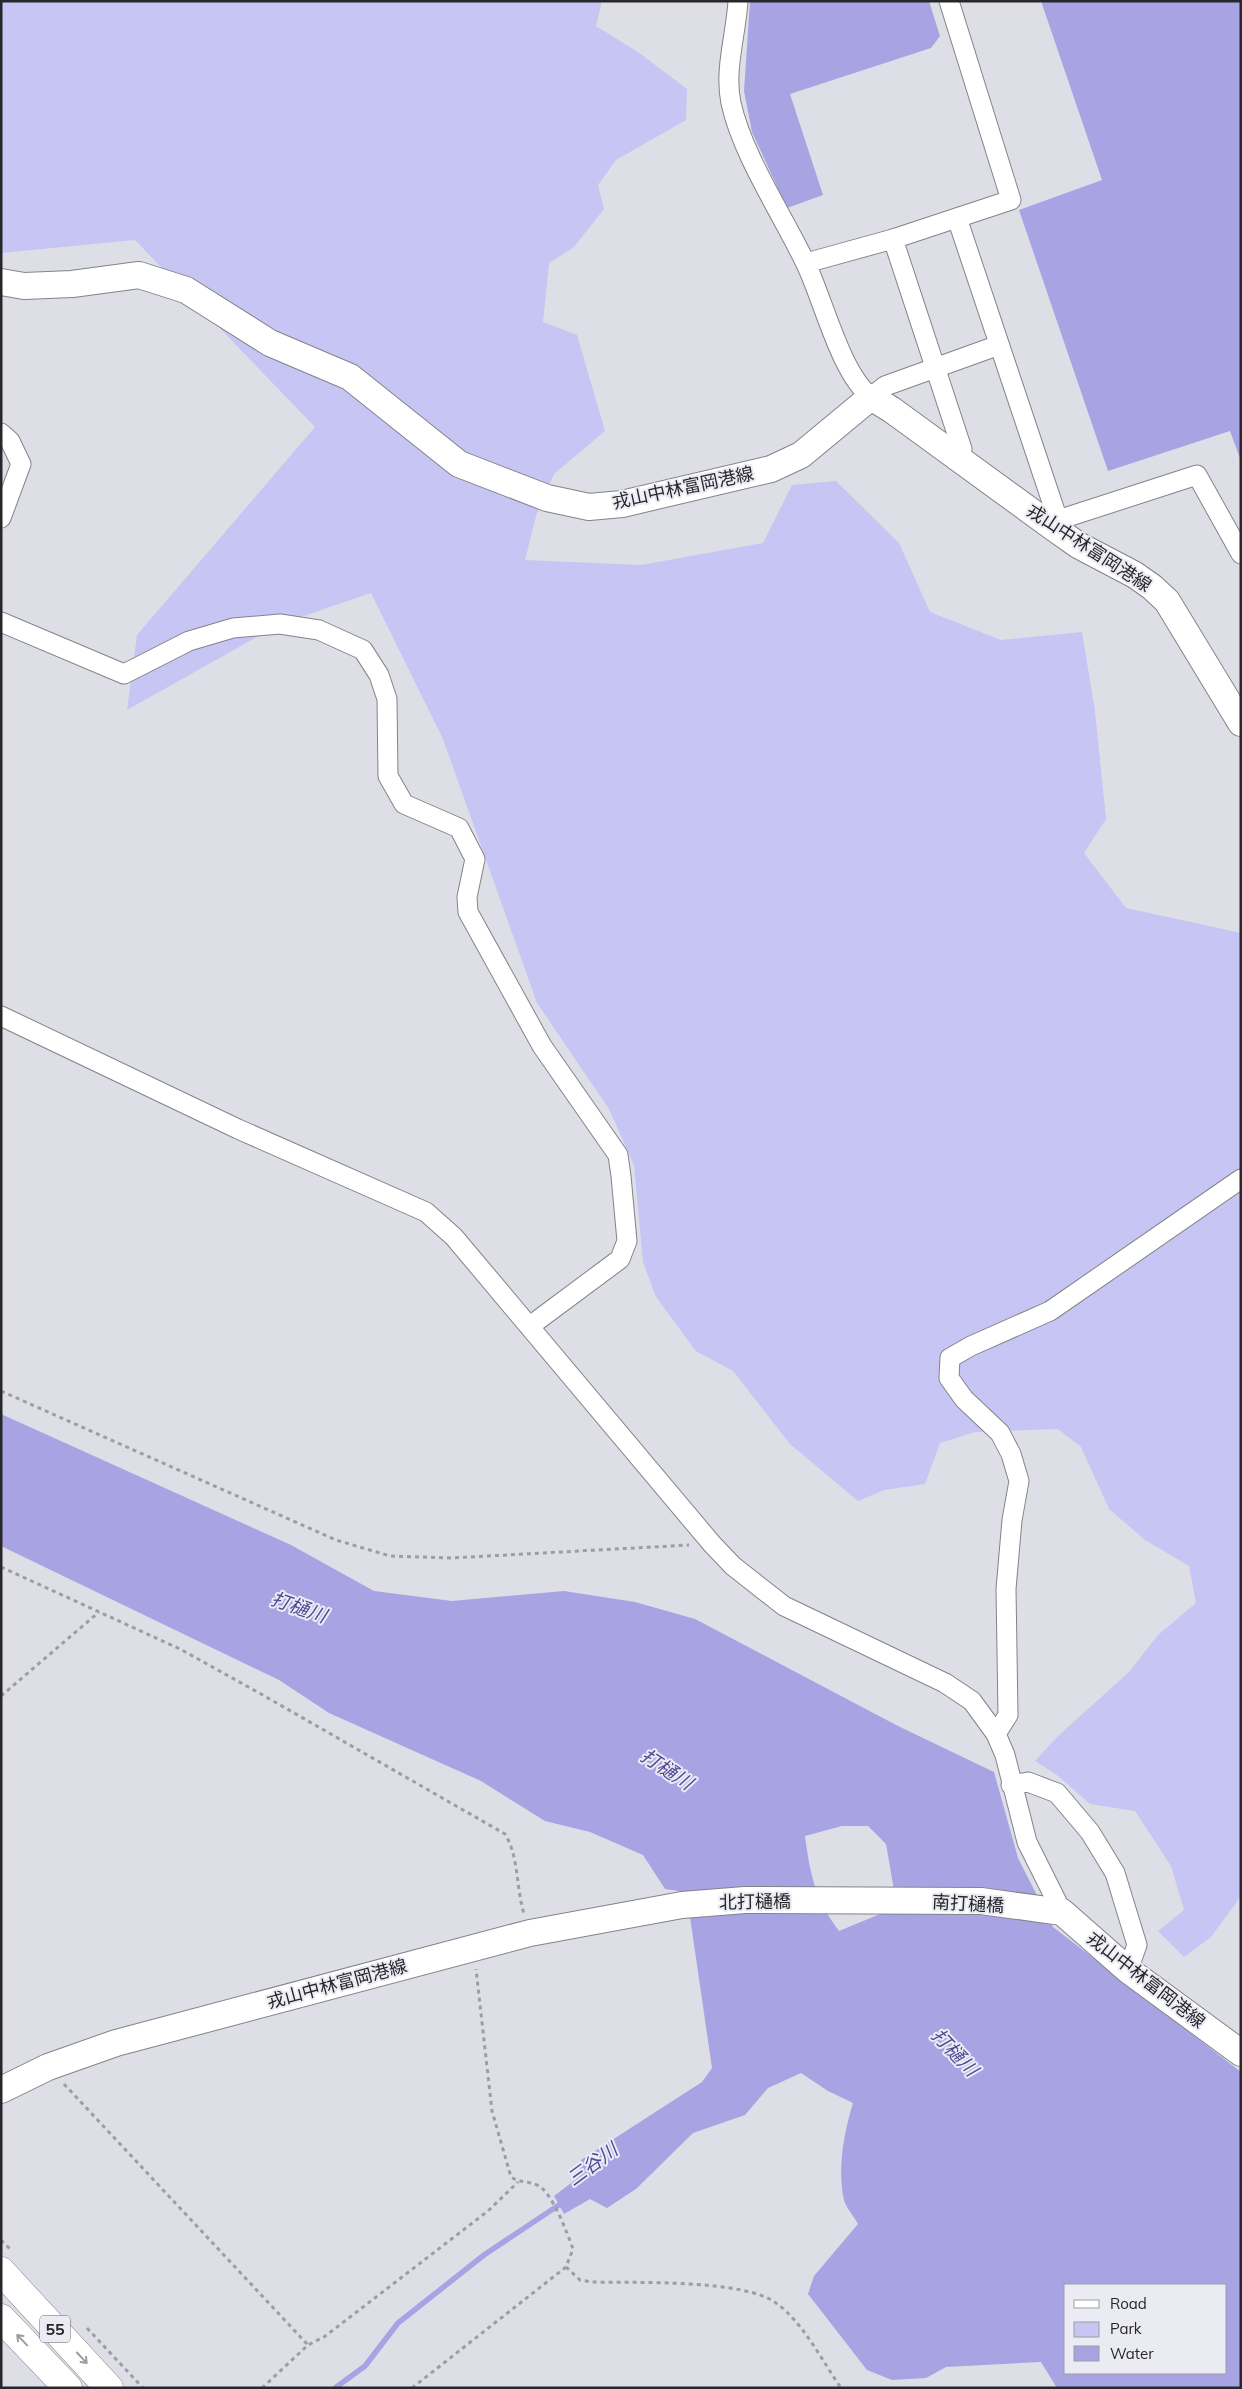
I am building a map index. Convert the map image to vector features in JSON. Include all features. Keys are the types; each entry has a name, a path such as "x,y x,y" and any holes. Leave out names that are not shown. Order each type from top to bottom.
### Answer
{"highway":[{"name":"55","path":"1,2271 109,2388"},
{"name":"55","path":"1,2318 68,2388"}],"main road":[{"name":"戎山中林富岡港線","path":"1,282 24,286 140,275 186,290 270,343 350,377 459,464 547,498 589,507 622,504 771,469 801,456 871,397 1056,524 1078,545 1135,575 1152,587 1167,601 1241,723"},
{"name":"北打樋橋","path":"682,1906 744,1900 828,1901"},
{"name":"南打樋橋","path":"828,1901 981,1902 1057,1912"},
{"name":"戎山中林富岡港線","path":"1,2090 48,2066 116,2043 530,1933 682,1906"},
{"name":"戎山中林富岡港線","path":"1057,1912 1128,1970 1241,2053"}],"street":[{"path":"738,1 729,67 731,102 743,140 806,263 852,374 862,390 871,397 885,386 999,345"},
{"path":"806,263 893,239 1011,200 948,1"},
{"path":"957,218 1056,524 1197,475 1241,554"},
{"path":"893,239 962,449 959,459"},
{"path":"1,433 10,441 21,464 1,518"},
{"path":"1,622 124,674 189,641 233,628 280,624 319,630 362,650 379,675 387,700 388,776 404,804 460,828 475,859 467,897 468,912 542,1046 618,1155 622,1176 627,1241 620,1259 530,1326"},
{"path":"1,1016 238,1128 426,1212 454,1237 712,1544 733,1566 784,1606 945,1683 972,1701 996,1734 1006,1755 1011,1785 1027,1842 1057,1912"},
{"path":"996,1734 1008,1715 1006,1589 1012,1520 1019,1481 1010,1454 1000,1433 964,1399 949,1378 950,1358 971,1346 1050,1310 1241,1179"},
{"path":"1011,1785 1028,1782 1057,1793 1090,1832 1115,1873 1137,1945 1128,1970"}],"path":[{"path":"1,1391 336,1540 390,1556 451,1558 712,1544"},
{"path":"1,1567 180,1649 505,1834 512,1847 518,1895 530,1933"},
{"path":"1,1696 99,1612"},
{"path":"412,2388 566,2267 573,2249 564,2224 546,2192 537,2185 518,2182 511,2177 492,2111 473,1948"},
{"path":"48,2066 308,2346"},
{"path":"262,2388 308,2346 324,2337 480,2217 507,2195 518,2182"},
{"path":"566,2267 580,2280 592,2282 708,2286 757,2293 776,2303 798,2325 841,2388"}],"green space":[{"path":"1,1 602,1 596,26 638,52 687,89 686,120 616,160 598,185 604,209 573,248 549,263 543,322 577,335 605,431 554,474 536,516 525,560 641,565 763,543 792,485 836,481 899,543 930,612 1001,640 1082,632 1095,711 1106,819 1084,853 1126,908 1241,933 1241,1896 1211,1937 1184,1957 1158,1931 1184,1910 1171,1866 1135,1811 1090,1804 1057,1775 1035,1761 1058,1736 1129,1672 1158,1635 1196,1603 1189,1566 1145,1540 1109,1509 1081,1447 1058,1429 975,1432 940,1443 925,1484 884,1490 858,1501 790,1444 733,1371 696,1351 656,1297 643,1262 634,1165 609,1109 537,1003 443,739 371,593 280,624 127,710 137,635 315,427 135,240 1,253"}],"water":[{"path":"750,1 929,1 940,36 931,48 790,94 823,195 787,208 752,132 744,91"},
{"path":"1041,1 1241,1 1241,461 1230,431 1108,471 1019,210 1102,180"},
{"name":"打樋川","path":"1,1414 291,1545 374,1591 452,1601 564,1591 635,1602 695,1619 898,1726 994,1772 1018,1858 1053,1927 1241,2072 1241,2388 1057,2388 1041,2362 946,2367 926,2378 892,2380 867,2370 808,2294 814,2276 858,2224 845,2203 841,2176 844,2138 853,2103 828,2091 801,2073 768,2088 745,2115 693,2133 636,2189 607,2208 590,2199 564,2214 554,2196 579,2177 581,2160 702,2082 712,2068 690,1917 679,1891 665,1889 643,1855 590,1832 545,1821 481,1781 329,1713 279,1680 1,1546","holes":["842,1826 868,1826 886,1844 894,1890 885,1912 839,1931 824,1908 815,1886 805,1836"]}],"waterway":[{"name":"三谷川","path":"335,2388 365,2366 398,2323 484,2255 565,2201"}]}
